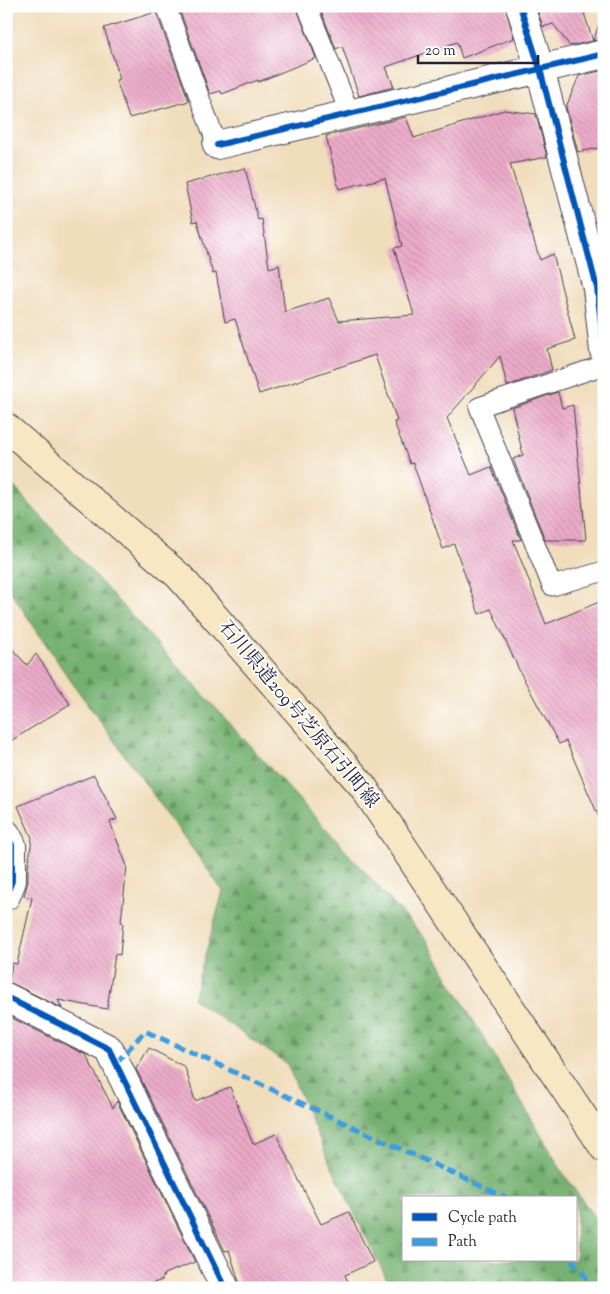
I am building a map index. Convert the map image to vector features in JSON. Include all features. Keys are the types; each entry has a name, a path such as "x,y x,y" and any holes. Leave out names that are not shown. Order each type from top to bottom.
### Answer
{"main road":[{"name":"石川県道209号芝原石引町線","path":"6,427 179,576 362,785 604,1148"}],"street":[{"path":"520,6 540,69 597,288 604,351"},
{"path":"217,145 604,54"},
{"path":"6,834 12,845 12,881 6,896"},
{"path":"6,997 109,1049 225,1288"}],"lane":[{"path":"166,6 217,145"},
{"path":"306,6 350,114"},
{"path":"604,365 479,407 552,586 604,571"}],"green space":[{"path":"6,478 425,938 563,1173 604,1231 604,1288 391,1288 329,1161 287,1064 193,999 223,891 68,677 6,585"}],"building":[{"path":"178,6 296,6 316,58 258,82 258,80 222,94 221,91 210,94"},
{"path":"319,6 505,6 514,38 462,58 457,42 386,67 394,87 359,96 342,46 336,49"},
{"path":"536,6 590,6 591,10 584,13 593,41 570,46 553,24 543,27"},
{"path":"156,12 189,101 129,118 116,80 120,79 104,28"},
{"path":"602,17 604,18 604,39 593,41"},
{"path":"604,70 604,147 578,152 566,107 579,76"},
{"path":"504,110 536,114 547,157 510,164 540,260 553,254 575,340 547,349 552,370 507,386 500,356 447,418 471,475 491,467 521,540 513,540 546,624 604,600 604,829 566,741 559,744 520,672 491,609 479,614 454,544 443,549 413,463 410,464 394,422 397,421 375,355 259,394 235,319 225,322 216,273 213,274 197,221 193,222 185,184 245,168 258,220 262,219 269,268 279,265 285,312 329,298 339,321 414,315 394,248 402,246 385,178 339,189 326,136 406,117 414,138"},
{"path":"558,392 562,408 573,405 586,540 545,540 513,459 523,455 512,408"},
{"path":"6,643 27,665 36,654 70,704 6,744"},
{"path":"94,775 117,819 110,822 127,866 121,922 123,923 120,955 115,954 107,1009 58,1000 62,1008 9,982 12,963 17,964 32,898 24,896 28,881 32,838 18,806"},
{"path":"6,1015 86,1055 113,1108 117,1101 195,1262 164,1274 162,1280 140,1288 6,1288"},
{"path":"149,1048 185,1067 195,1101 230,1087 253,1144 276,1134 321,1224 349,1212 373,1262 345,1275 351,1288 241,1288 229,1250 225,1251 136,1069"}],"marked path":[{"path":"116,1063 145,1031 503,1196"},
{"path":"573,1262 595,1288"}],"cycle path":[{"path":"520,6 540,69 597,288 604,351"},
{"path":"217,145 604,54"},
{"path":"6,834 12,845 12,881 6,896"},
{"path":"6,997 109,1049 225,1288"}]}
